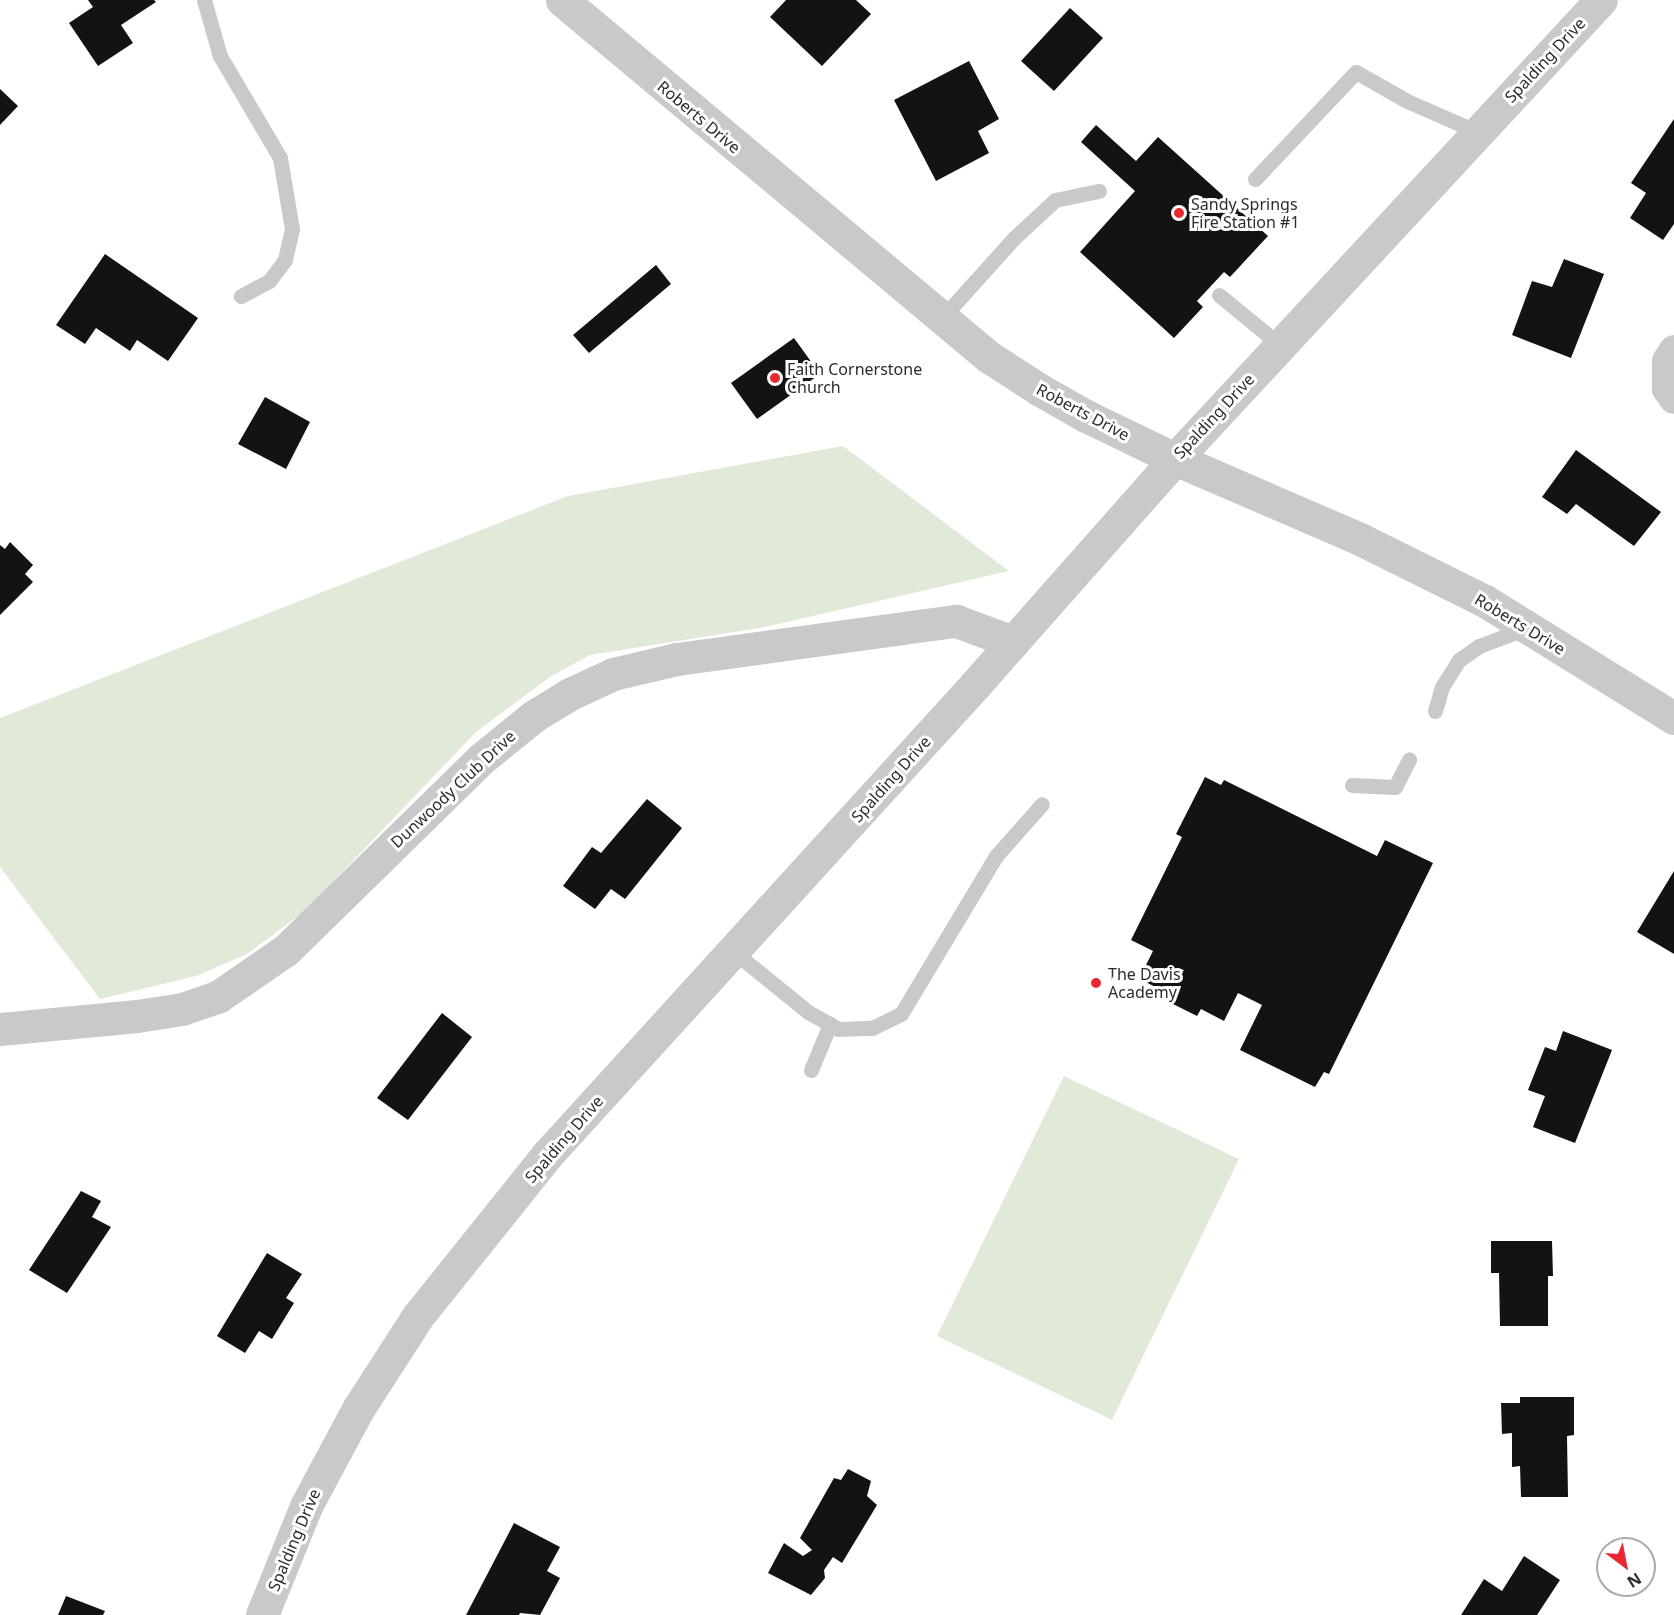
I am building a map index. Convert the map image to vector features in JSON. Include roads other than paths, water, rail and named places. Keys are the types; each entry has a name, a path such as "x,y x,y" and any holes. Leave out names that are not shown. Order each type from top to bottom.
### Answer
{"street":[{"name":"Roberts Drive","path":"562,0 989,357 1040,390 1086,417 1175,459 1360,539 1485,601 1674,718"},
{"name":"Spalding Drive","path":"262,1615 306,1506 358,1409 418,1316 546,1156 734,952 1175,459 1601,0"},
{"path":"1674,350 1667,361 1667,389 1674,399"},
{"name":"Dunwoody Club Drive","path":"0,1029 137,1016 182,1009 219,996 286,950 480,759 534,716 570,694 613,674 677,659 956,621 1013,642"}],"lane":[{"path":"204,0 220,56 280,159 292,228 285,260 269,281 241,296"},
{"path":"1255,179 1356,72 1407,101 1478,132"},
{"path":"942,318 1014,238 1055,200 1099,191"},
{"path":"1219,295 1280,345"},
{"path":"1435,711 1442,687 1459,660 1479,646 1528,628"},
{"path":"1352,785 1395,787 1409,759"},
{"path":"734,952 808,1012 838,1029 872,1028 901,1014 996,856 1042,804"},
{"path":"811,1070 830,1024"}],"place":[{"name":"Sandy Springs Fire Station #1","path":"1179,213"},
{"name":"Faith Cornerstone Church","path":"775,378"},
{"name":"The Davis Academy","path":"1096,983"}]}
